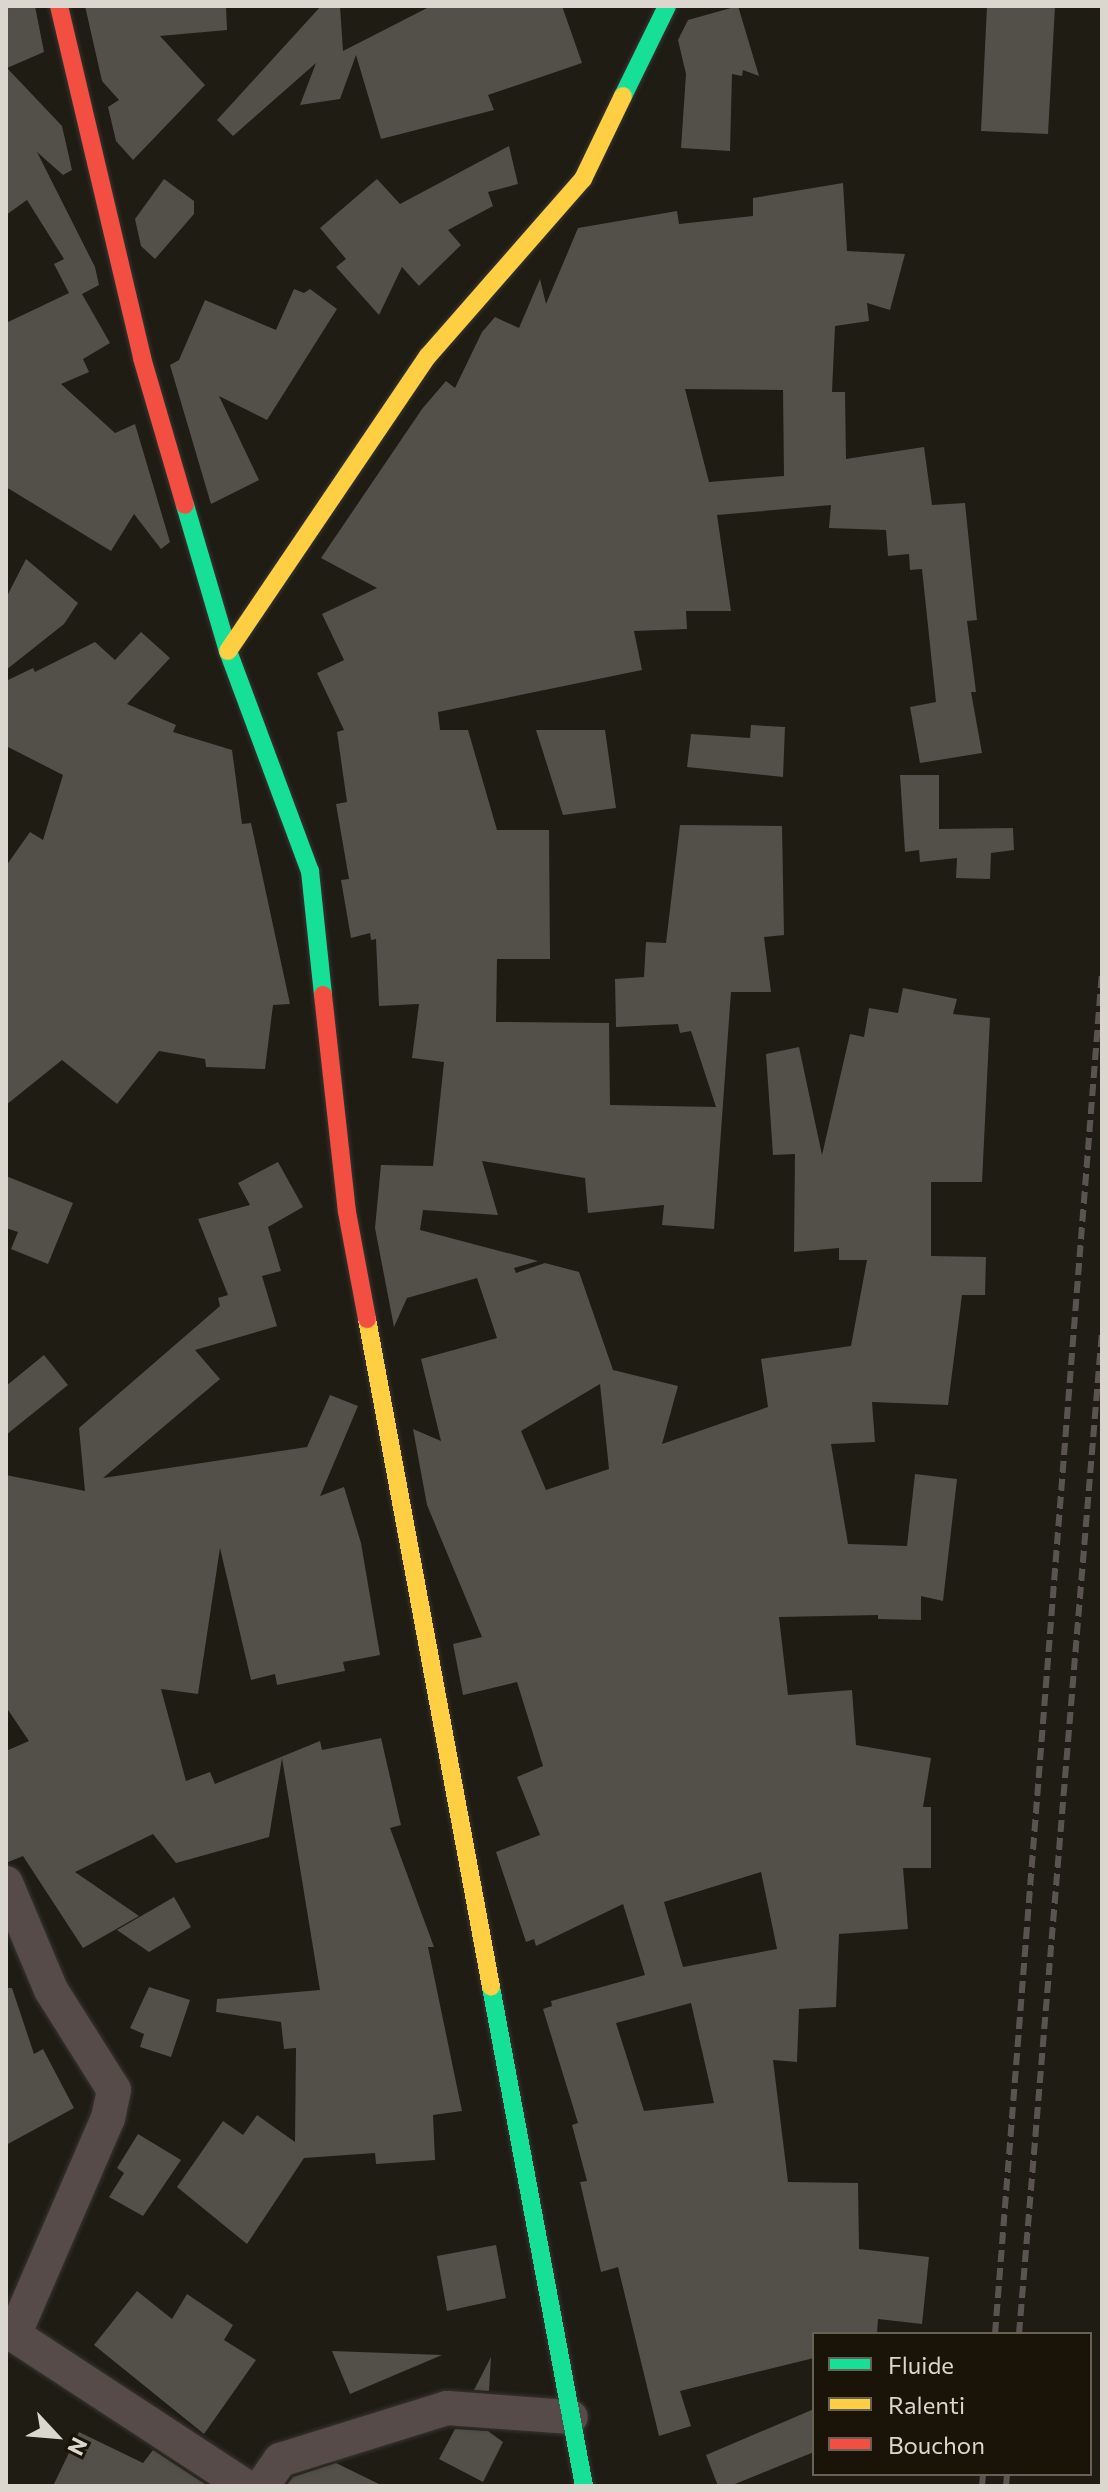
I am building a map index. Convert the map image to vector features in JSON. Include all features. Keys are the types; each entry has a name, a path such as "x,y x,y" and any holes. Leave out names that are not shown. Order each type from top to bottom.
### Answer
{"street":[{"path":"59,6 142,358 228,651 310,871 347,1212 584,2486"},
{"path":"228,651 428,356 583,179 667,6"},
{"path":"6,1883 51,1990 114,2090 108,2118 10,2332 245,2486"},
{"path":"262,2486 280,2460 447,2408 571,2417"}],"building":[{"path":"6,6 35,6 44,52 7,68 62,126 72,170 63,175 37,152 95,267 99,285 82,294 110,343 83,359 89,372 61,384 115,433 135,424 170,542 161,549 134,514 111,551 6,487 6,323 69,293 54,264 64,259 27,200 6,215"},
{"path":"85,6 226,6 227,30 160,36 205,85 133,160 116,141 108,107 119,100 102,81"},
{"path":"321,6 340,6 343,51 431,6 562,6 582,63 488,95 494,110 381,139 356,55 340,99 300,105 316,63 233,136 217,120"},
{"path":"738,6 759,76 743,70 742,76 732,74 730,151 681,148 686,74 678,40 688,20"},
{"path":"987,6 1055,6 1048,134 981,131"},
{"path":"509,146 518,184 488,192 493,206 448,230 461,245 419,286 402,267 379,315 336,267 346,259 320,228 377,179 400,204"},
{"path":"164,179 194,201 194,214 155,259 141,246 135,219"},
{"path":"843,183 847,251 905,254 890,310 867,303 869,321 835,326 832,392 845,392 846,459 924,447 932,505 965,503 977,620 967,621 976,692 971,692 982,753 920,763 910,707 936,702 922,569 910,570 909,554 888,556 886,530 829,528 831,505 717,515 731,611 686,611 687,629 634,631 642,670 438,712 440,730 468,730 497,830 549,830 550,959 497,959 496,1022 609,1023 610,1105 716,1107 691,1031 680,1033 678,1024 616,1027 615,979 644,977 646,942 666,943 680,825 782,826 784,935 764,937 771,992 731,992 714,1229 662,1225 664,1205 588,1213 585,1178 482,1161 498,1215 423,1210 420,1230 538,1261 514,1268 516,1273 545,1263 579,1272 613,1370 678,1386 662,1444 768,1407 761,1359 851,1346 867,1260 839,1260 839,1248 794,1252 795,1154 773,1155 766,1054 799,1047 822,1155 850,1034 864,1037 869,1008 898,1013 903,988 957,999 953,1014 990,1018 982,1182 931,1182 931,1256 986,1257 985,1295 962,1295 948,1405 872,1402 875,1442 831,1444 848,1544 907,1546 915,1474 957,1479 943,1601 921,1596 921,1620 878,1619 878,1615 779,1617 788,1695 852,1690 856,1745 931,1758 923,1807 931,1807 931,1868 903,1868 908,1929 839,1934 836,2007 799,2009 797,2062 773,2060 788,2182 858,2183 859,2249 929,2257 922,2324 878,2319 877,2332 812,2332 812,2358 680,2391 691,2426 659,2436 618,2267 601,2272 580,2182 587,2181 572,2125 578,2123 543,2009 552,2006 551,2001 645,1975 623,1904 536,1946 534,1939 526,1942 496,1852 540,1835 517,1777 543,1766 517,1682 463,1695 453,1644 482,1637 427,1505 413,1429 441,1441 421,1359 497,1338 477,1278 407,1298 394,1327 375,1228 381,1165 433,1166 444,1062 412,1058 419,1004 379,1006 376,939 371,940 370,933 351,938 341,880 349,879 336,804 347,802 337,732 344,730 317,673 344,660 322,614 377,588 321,558 422,409 446,381 455,388 482,332 495,317 519,328 540,279 546,304 578,228 677,211 679,224 753,216 753,198","holes":["685,389 783,390 784,476 709,482","600,1384 609,1469 546,1490 521,1431","761,1872 777,1949 683,1967 664,1902","691,2003 714,2103 644,2111 616,2023"]},
{"path":"294,289 304,293 310,289 337,309 267,420 219,396 259,480 211,504 170,365 179,360 205,300 276,330"},
{"path":"26,559 78,603 64,624 6,670 6,598"},
{"path":"141,632 170,658 127,704 176,725 173,732 232,750 242,824 251,823 290,1004 273,1005 265,1069 206,1067 205,1059 159,1051 117,1104 62,1060 6,1105 6,866 30,832 43,840 63,775 6,746 6,681 33,668 35,672 95,642 115,660"},
{"path":"751,725 785,727 783,777 687,767 691,734 750,738"},
{"path":"536,730 605,730 616,808 563,815"},
{"path":"900,775 939,775 939,829 1013,828 1014,850 991,853 990,879 956,878 957,858 920,862 919,850 905,852"},
{"path":"278,1162 303,1207 268,1227 281,1271 262,1276 277,1326 195,1350 220,1379 103,1478 307,1447 330,1395 358,1406 320,1496 344,1487 361,1543 380,1655 343,1662 345,1671 277,1685 275,1674 251,1680 220,1548 198,1694 161,1689 186,1781 210,1772 215,1784 320,1741 322,1750 381,1738 401,1825 390,1828 434,1947 428,1947 462,2111 433,2115 435,2160 376,2164 375,2153 304,2158 247,2244 177,2187 223,2121 243,2135 257,2115 295,2142 296,2048 284,2049 281,2022 216,2012 217,1999 320,1990 282,1758 269,1837 176,1863 153,1834 75,1872 139,1916 83,1948 23,1856 6,1863 6,1751 29,1741 6,1707 6,1475 85,1491 79,1428 220,1306 218,1298 228,1295 198,1219 250,1205 238,1183"},
{"path":"6,1176 73,1203 48,1264 11,1249 18,1232 6,1228"},
{"path":"44,1355 68,1385 6,1435 6,1386"},
{"path":"174,1897 191,1927 149,1952 117,1930"},
{"path":"149,1987 190,2000 171,2057 140,2047 144,2034 130,2028"},
{"path":"6,1988 12,1988 34,2054 43,2049 74,2108 6,2145"},
{"path":"138,2134 181,2160 143,2216 109,2197 124,2173 117,2168"},
{"path":"496,2245 506,2298 447,2311 437,2256"},
{"path":"137,2291 172,2319 187,2294 233,2325 224,2340 256,2360 204,2434 94,2345"},
{"path":"332,2351 442,2355 350,2394"},
{"path":"491,2357 489,2391 474,2390"},
{"path":"812,2410 812,2453 730,2486 718,2486 706,2455"},
{"path":"455,2429 488,2431 503,2442 483,2482 439,2459"},
{"path":"79,2432 143,2463 153,2450 208,2486 53,2486"},
{"path":"336,2463 383,2486 286,2486 293,2477"}],"railway":[{"path":"995,2332 1102,971"},
{"path":"1019,2332 1102,1331"},
{"path":"982,2486 983,2476"},
{"path":"1006,2486 1007,2476"}],"traffic: fast":[{"path":"623,96 667,6"},
{"path":"185,505 228,651 310,871 323,995"},
{"path":"491,1987 584,2486"}],"traffic: slow":[{"path":"228,651 428,356 583,179 623,96"},
{"path":"367,1319 491,1987"}],"traffic: jam":[{"path":"59,6 142,358 185,505"},
{"path":"323,995 347,1212 367,1319"}]}
